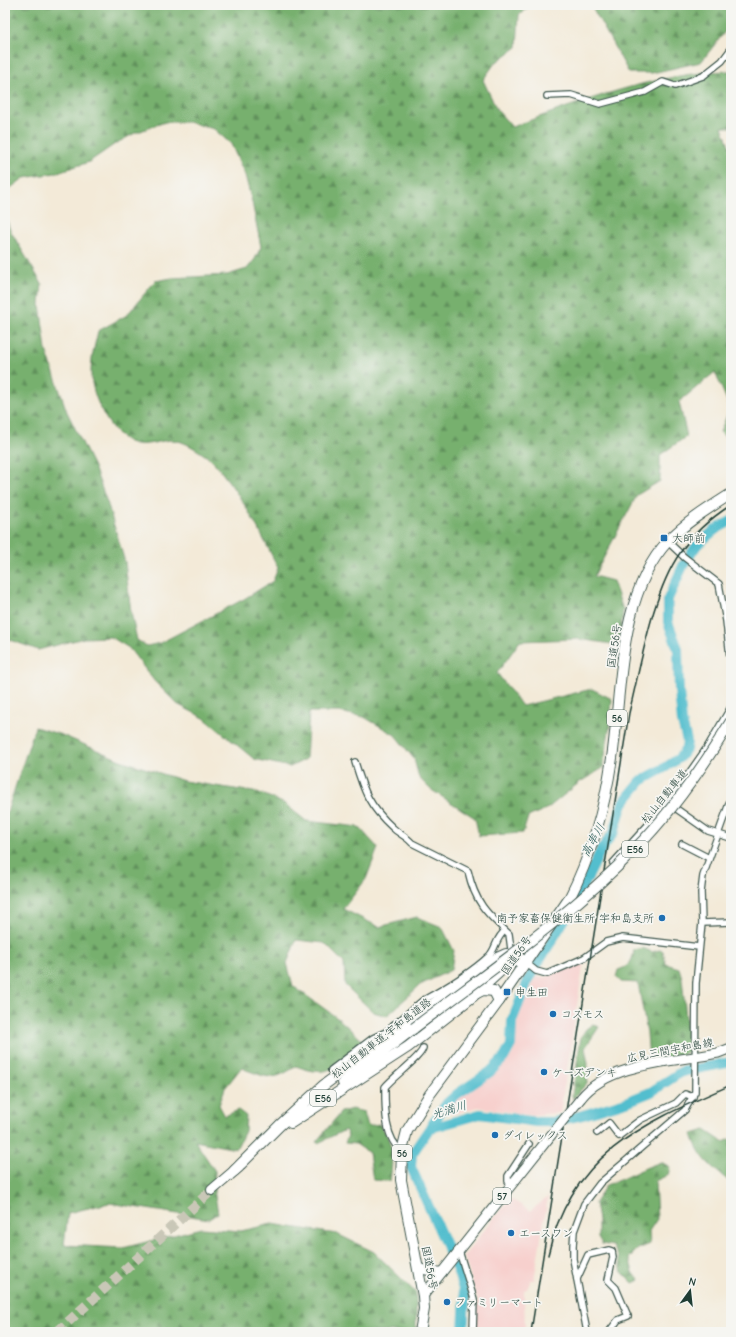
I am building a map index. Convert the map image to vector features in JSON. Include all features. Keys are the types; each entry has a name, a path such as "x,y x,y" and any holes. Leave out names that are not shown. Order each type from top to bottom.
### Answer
{"highway":[{"name":"国道56号","path":"420,1332 424,1309 423,1296 401,1180 402,1151 407,1131 414,1119 527,964 569,899 585,863 596,828 609,776 626,640 631,615 643,580 668,541 693,519 731,494"},
{"name":"松山自動車道","path":"512,956 570,908 636,848 694,779 731,721"},
{"path":"234,1171 280,1125 336,1076 388,1036 497,958 506,954 527,964"},
{"path":"291,1123 408,1047 472,996 512,956"},
{"name":"松山自動車道;宇和島道路","path":"212,1190 291,1123 414,1028 512,956"},
{"path":"472,996 483,990 489,989 497,994 499,1001"}],"main road":[{"name":"広見三間宇和島線","path":"458,1252 581,1098 598,1082 618,1072 695,1062 731,1048"},
{"name":"57","path":"423,1296 458,1252"},
{"path":"418,1268 434,1272 445,1269"}],"street":[{"path":"547,96 571,95 600,104 645,92 663,82 675,86 703,76 722,61 731,49"},
{"path":"668,541 684,557 719,584 726,621 731,666"},
{"path":"613,863 668,803 708,746 731,707"},
{"path":"355,762 371,805 394,829 412,843 465,868 468,871 472,888 482,908 509,934 512,956"},
{"path":"587,1332 573,1259 573,1237 578,1218 591,1192 623,1162 684,1110 694,1097 696,983 702,923 701,892 703,876 731,798"},
{"path":"668,803 708,831 731,838"},
{"path":"682,844 709,858"},
{"path":"702,923 731,922"},
{"path":"331,1070 373,1038 386,1032 416,1008 490,955 500,935 505,931"},
{"path":"527,964 536,971 547,974 565,967 590,954 606,942 623,938 699,947"},
{"path":"402,1151 397,1147 387,1122 384,1109 385,1087 400,1070 420,1055 423,1048"},
{"path":"597,1133 609,1124 619,1136 640,1120 676,1103 685,1094 694,1097"},
{"path":"511,1186 508,1181 508,1176 529,1144"},
{"path":"576,1279 588,1255 609,1250 612,1251 613,1257 608,1280 616,1288 628,1316 618,1320 609,1332"},
{"path":"458,1252 474,1299 473,1332"}],"shaded area":[{"path":"584,961 560,1113 528,1115 478,1107 452,1114 449,1108 458,1099 490,1078 505,1064 513,1053 518,1017 536,977 544,978"},
{"path":"548,1197 534,1280 531,1280 527,1289 524,1290 525,1332 475,1332 478,1301 464,1256 511,1199 530,1211"}],"green space":[{"path":"5,5 532,5 519,15 517,47 495,63 483,80 497,110 512,127 620,90 676,77 731,71 731,127 722,127 731,150 731,440 728,440 720,432 730,408 715,372 679,402 687,436 660,455 660,481 637,495 594,576 613,581 623,610 619,645 578,639 520,641 497,673 522,706 592,689 612,699 610,724 603,768 580,782 548,808 528,817 523,833 479,836 475,818 430,789 419,778 414,759 395,735 364,717 339,712 309,712 306,759 290,767 254,759 204,718 177,704 155,682 129,648 111,637 84,638 38,650 5,638 5,214 10,230 42,284 40,304 46,350 67,412 94,467 108,505 125,562 131,612 137,640 147,646 160,643 244,599 273,581 278,568 260,531 231,485 213,461 196,449 176,440 150,444 134,444 121,437 114,430 102,412 94,391 91,373 93,351 98,331 127,315 155,281 172,278 227,275 247,269 255,259 261,247 252,202 245,175 231,144 214,129 188,122 165,122 135,133 115,144 89,162 55,173 24,178 8,190 5,200"},
{"path":"591,5 724,5 731,16 731,24 701,62 652,73 629,73"},
{"path":"35,727 62,735 120,760 184,781 260,793 285,804 306,821 359,827 378,848 366,879 343,909 379,927 417,917 442,927 454,951 451,970 420,985 387,1016 373,1012 345,985 344,963 324,943 296,940 287,963 293,986 340,1020 362,1040 340,1063 327,1071 308,1070 296,1066 281,1075 269,1077 241,1068 225,1088 219,1105 225,1116 238,1110 246,1116 245,1131 236,1149 195,1141 215,1171 214,1190 218,1213 209,1219 109,1203 68,1213 64,1245 123,1248 201,1228 241,1231 272,1224 337,1234 374,1252 416,1293 415,1332 5,1332 5,818"},
{"path":"643,948 652,952 659,950 663,951 666,964 679,968 682,978 688,1038 692,1042 686,1053 675,1058 649,1061 647,1033 638,983 621,982 616,977 618,970 630,963 634,950"},
{"path":"593,1024 599,1027 585,1048 588,1064 586,1076 588,1082 573,1099 572,1095 581,1037 586,1029"},
{"path":"352,1109 364,1112 368,1126 379,1124 384,1130 390,1144 392,1158 390,1181 373,1180 369,1153 356,1144 345,1143 348,1135 345,1130 318,1143 316,1142 341,1112"},
{"path":"705,1130 723,1142 731,1139 731,1183 707,1162 695,1143 692,1134"},
{"path":"661,1162 670,1167 668,1175 655,1181 657,1219 649,1231 650,1244 638,1249 629,1258 633,1272 639,1280 633,1283 622,1272 618,1256 613,1246 602,1244 598,1237 598,1220 595,1203 606,1185"}],"waterway":[{"name":"高串川","path":"463,1332 465,1296 458,1272 411,1167 412,1154 446,1104 457,1094 490,1072 504,1058 511,1045 512,1021 529,978 578,898 601,850 614,832 623,803 641,781 679,758 686,749 687,741 682,722 679,691 678,649 668,622 668,599 683,566 697,545 715,530 731,521"},
{"name":"光満川","path":"431,1128 480,1114 537,1122 553,1122 626,1102 651,1092 681,1072 731,1062"}],"tunnel":[{"path":"57,1332 212,1190"}],"railway":[{"path":"531,1332 629,713 648,630 662,588 670,569 680,553 703,526 731,505"},
{"path":"548,1255 559,1220 574,1191 593,1166 616,1146 641,1129 669,1113 731,1085"}],"place":[{"name":"大師前","path":"664,538"},
{"name":"南予家畜保健衛生所 宇和島支所","path":"662,918"},
{"name":"申生田","path":"507,992"},
{"name":"コスモス","path":"553,1014"},
{"name":"ケーズデンキ","path":"544,1072"},
{"name":"ダイレックス","path":"495,1135"},
{"name":"エースワン","path":"511,1233"},
{"name":"ファミリーマート","path":"447,1302"}]}
